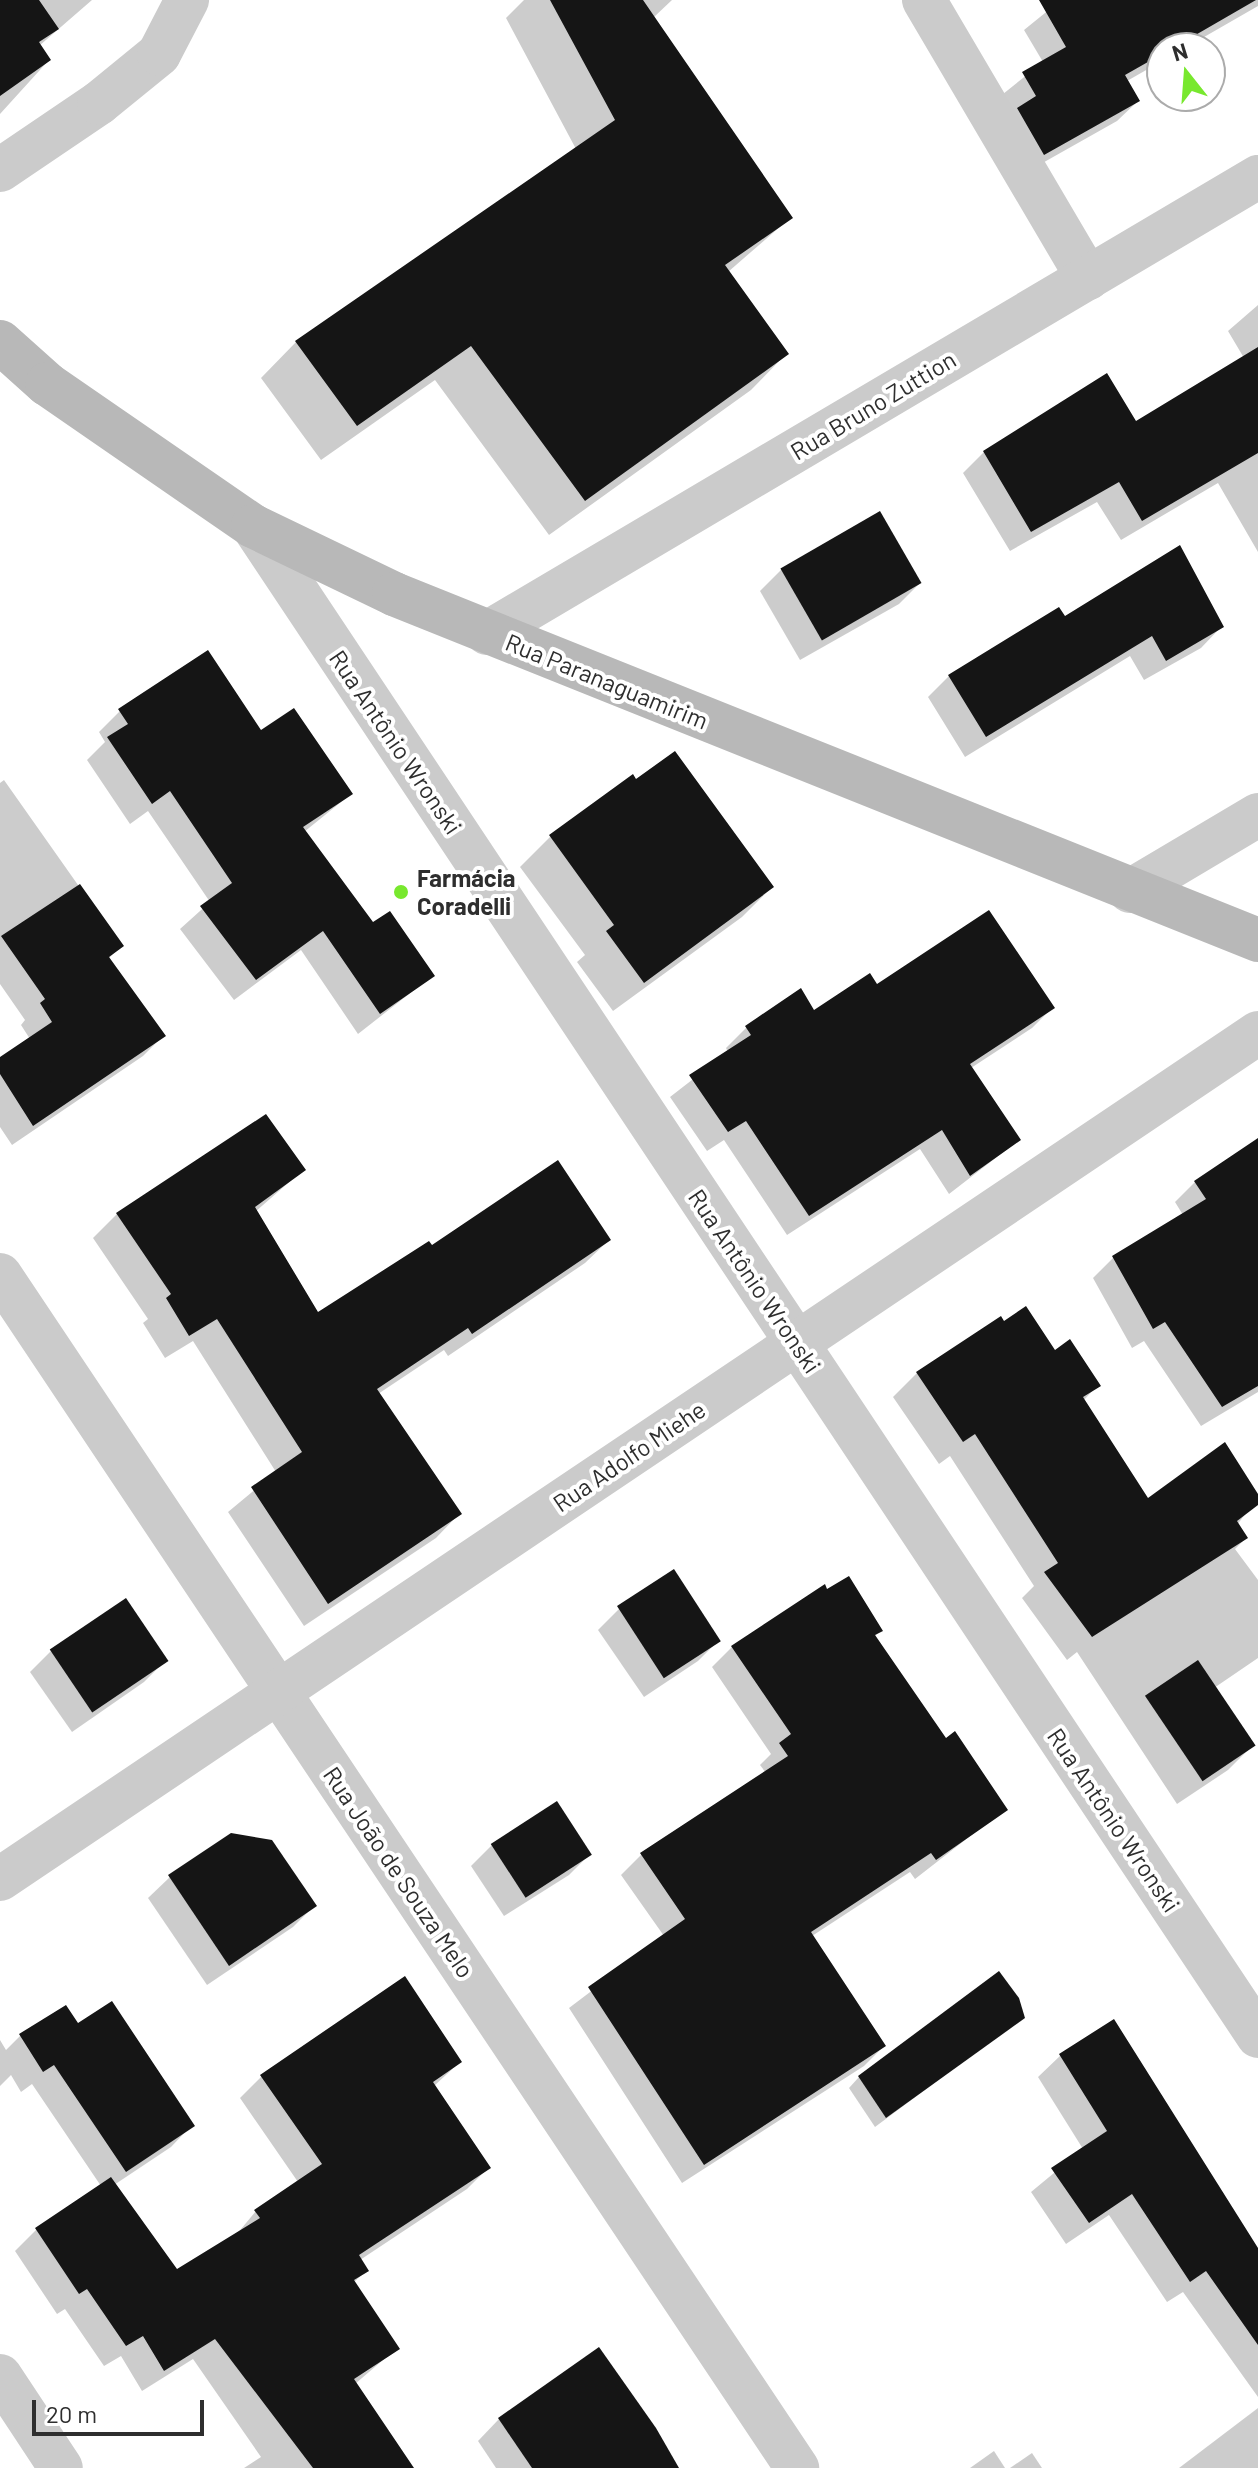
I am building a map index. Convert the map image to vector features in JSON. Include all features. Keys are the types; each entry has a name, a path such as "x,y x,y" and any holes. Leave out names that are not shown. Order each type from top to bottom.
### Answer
{"street":[{"path":"0,170 99,103 159,54 187,0"},
{"path":"924,0 1088,278"},
{"name":"Rua Bruno Zuttion","path":"487,633 1258,177"},
{"name":"Rua Paranaguamirim","path":"0,342 47,384 253,526 487,633 1258,940"},
{"name":"Rua Antônio Wronski","path":"253,526 1258,2036"},
{"path":"1130,891 1258,815"},
{"name":"Rua Adolfo Miehe","path":"0,1879 1258,1033"},
{"name":"Rua João de Souza Melo","path":"0,1275 797,2468"},
{"path":"0,2376 61,2468"}],"building":[{"path":"0,0 39,0 59,29 39,42 51,60 0,96"},
{"path":"550,0 643,0 793,218 725,265 789,354 585,501 471,346 357,426 295,341 615,120"},
{"path":"1039,0 1256,0 1201,32 1146,32 1146,63 1125,75 1140,101 1044,155 1017,108 1036,96 1022,72 1066,47"},
{"path":"1258,347 1258,453 1142,521 1119,482 1031,532 983,451 1107,373 1136,421"},
{"path":"880,511 922,583 822,640 780,568"},
{"path":"1180,545 1224,627 1166,661 1152,636 986,737 948,675 1059,607 1065,616"},
{"path":"208,650 261,730 294,708 353,794 303,827 373,922 390,911 435,976 380,1014 323,931 256,980 200,906 232,883 170,791 152,804 107,737 128,724 118,709"},
{"path":"675,751 774,887 644,983 606,931 614,925 549,835 633,774 636,779"},
{"path":"80,884 124,946 109,957 166,1036 33,1126 0,1074 0,1057 52,1022 40,1003 45,999 1,936"},
{"path":"989,910 1055,1008 970,1064 1021,1140 970,1176 942,1130 809,1216 746,1121 728,1132 689,1075 751,1035 745,1026 801,988 814,1010 870,973 877,984"},
{"path":"266,1114 306,1170 255,1207 318,1312 429,1241 432,1245 558,1160 611,1240 472,1334 468,1328 377,1389 462,1514 328,1604 251,1487 302,1452 217,1319 189,1336 166,1298 171,1294 116,1213"},
{"path":"1258,1138 1258,1386 1222,1407 1165,1322 1153,1329 1112,1256 1206,1199 1194,1181"},
{"path":"1026,1306 1055,1350 1070,1339 1101,1386 1083,1397 1148,1498 1225,1442 1258,1494 1258,1505 1237,1521 1248,1538 1092,1637 1044,1572 1058,1563 975,1434 963,1442 916,1372 1001,1316 1004,1321"},
{"path":"674,1569 721,1641 664,1678 617,1606"},
{"path":"849,1576 883,1631 875,1635 946,1738 955,1731 1008,1810 936,1860 931,1853 811,1932 886,2046 704,2165 588,1987 685,1919 640,1853 788,1756 779,1743 791,1734 731,1646 825,1584 827,1589"},
{"path":"126,1598 168,1661 92,1712 50,1649"},
{"path":"1198,1660 1256,1745 1203,1781 1145,1696"},
{"path":"557,1801 592,1855 526,1898 491,1844"},
{"path":"231,1833 272,1840 317,1906 229,1966 168,1875"},
{"path":"999,1971 1019,1998 1025,2018 886,2118 858,2076"},
{"path":"405,1976 462,2062 433,2082 491,2168 359,2255 369,2271 354,2280 400,2349 354,2379 414,2468 313,2468 215,2339 164,2371 143,2336 126,2346 87,2289 79,2294 35,2228 111,2177 177,2269 260,2218 254,2210 322,2164 260,2075"},
{"path":"112,2001 195,2126 126,2172 54,2065 43,2072 19,2034 66,2005 78,2023"},
{"path":"1114,2019 1258,2248 1258,2345 1206,2271 1190,2282 1132,2194 1089,2223 1051,2168 1107,2131 1059,2054"},
{"path":"599,2347 656,2428 679,2468 532,2468 498,2418"}],"place":[{"name":"Farmácia Coradelli","path":"401,892"}]}
